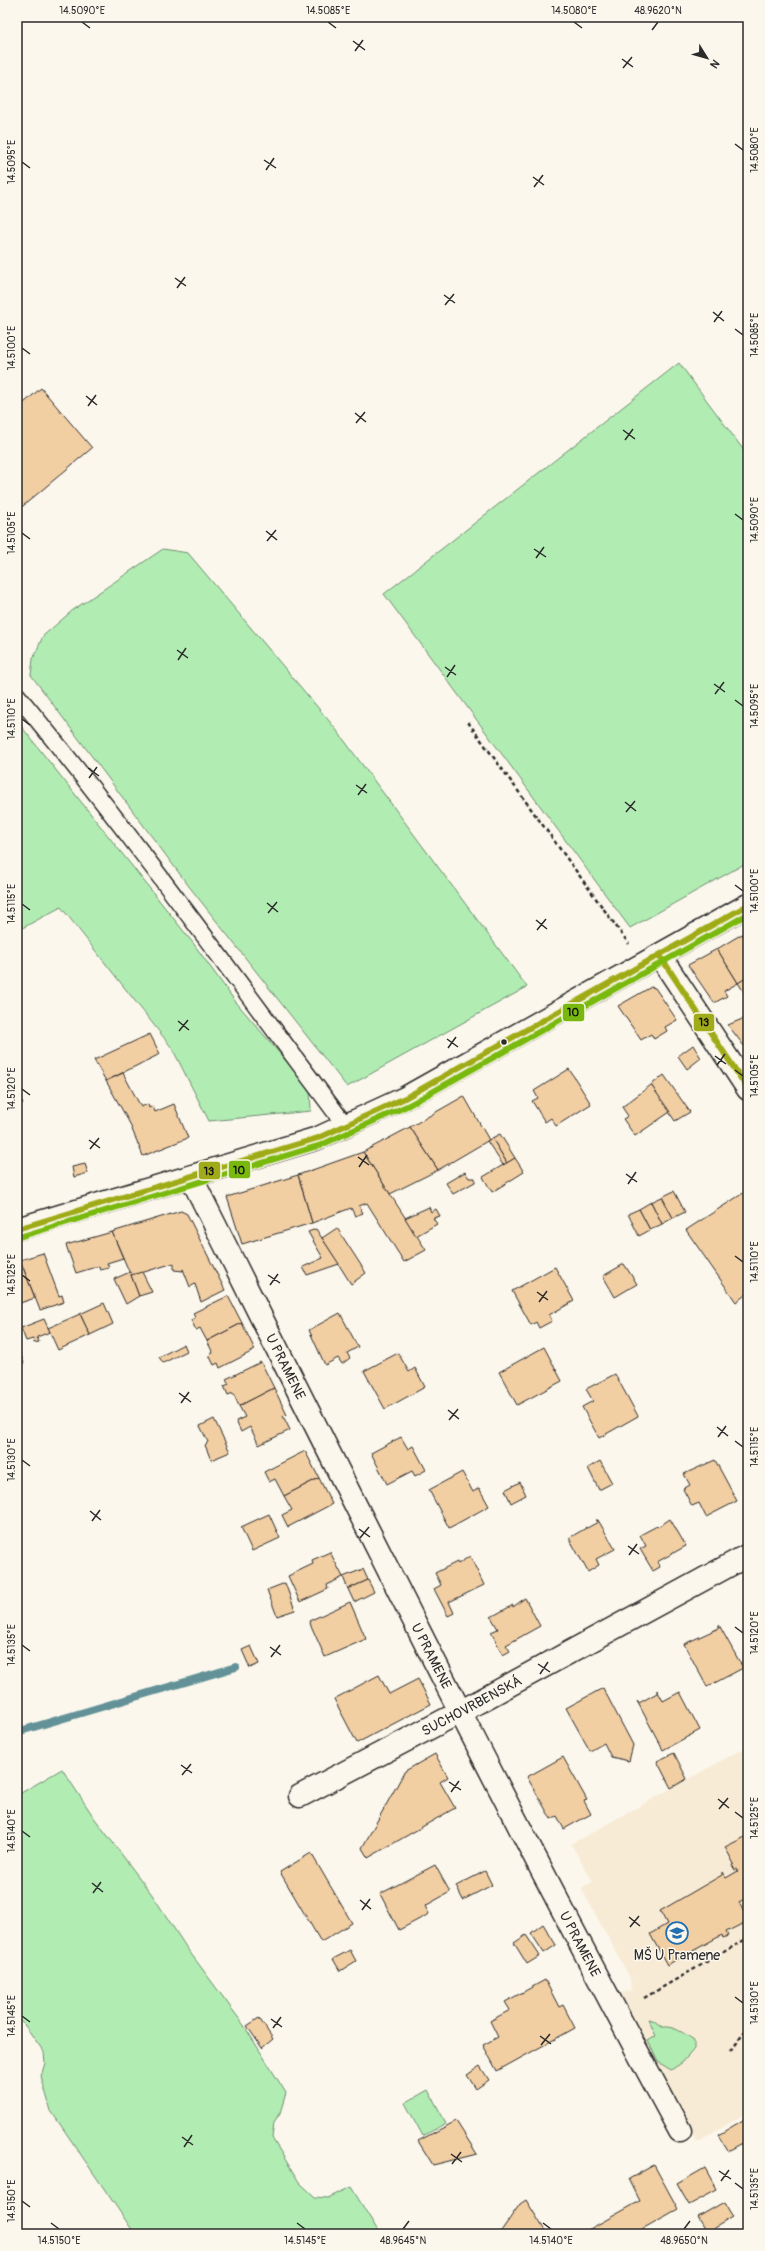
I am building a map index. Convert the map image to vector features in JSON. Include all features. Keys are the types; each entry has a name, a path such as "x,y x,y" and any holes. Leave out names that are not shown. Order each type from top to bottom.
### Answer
{"street":[{"path":"17,1229 318,1138 405,1098 653,961 748,905"},
{"path":"653,961 748,1089"},
{"name":"U PRAMENE","path":"191,1177 460,1712 612,2005 680,2131"},
{"name":"SUCHOVRBENSKÁ","path":"300,1796 460,1712 748,1555"}],"lane":[{"path":"17,695 66,754 159,875 346,1125"}],"path":[{"path":"468,722 653,961"},
{"path":"644,1998 748,1938"},
{"path":"731,2051 748,2027"}],"shaded area":[{"name":"MŠ U Pramene","path":"748,1746 748,2112 697,2142 617,1995 631,1990 630,1978 581,1888 593,1882 571,1844"}],"green space":[{"path":"679,363 748,456 748,862 630,928 384,594"},
{"path":"163,549 188,553 335,728 527,987 347,1087 188,885 31,675 33,659 43,636 73,610"},
{"path":"17,721 193,943 235,1001 310,1089 311,1111 209,1121 172,1048 61,907 17,931"},
{"path":"62,1769 95,1819 153,1896 186,1947 243,2024 286,2093 280,2113 274,2122 272,2138 299,2182 315,2197 328,2198 351,2187 380,2234 135,2234 51,2111 41,2076 45,2063 44,2052 26,2027 17,2018 17,1801 21,1793"},
{"path":"648,2019 653,2020 662,2027 679,2030 694,2040 694,2049 683,2062 671,2070 658,2062 648,2041 656,2036"},
{"path":"428,2090 446,2123 423,2136 405,2103"}],"building":[{"path":"41,388 92,448 17,511 17,409"},
{"path":"742,934 748,943 748,977 738,983 717,949"},
{"path":"717,949 738,983 724,991 727,996 714,1003 688,965"},
{"path":"746,978 748,981 748,998 738,983"},
{"path":"651,987 655,988 677,1020 665,1027 667,1031 654,1039 651,1034 641,1040 618,1006"},
{"path":"747,1017 748,1043 744,1046 728,1025"},
{"path":"150,1034 160,1054 106,1081 94,1060"},
{"path":"693,1045 701,1058 687,1069 678,1056"},
{"path":"569,1069 591,1104 556,1126 551,1118 545,1122 532,1101 538,1098 534,1091"},
{"path":"123,1073 141,1107 148,1104 149,1108 153,1106 155,1112 174,1104 188,1138 143,1156 129,1122 106,1081"},
{"path":"664,1075 690,1112 675,1121 651,1085"},
{"path":"651,1085 670,1112 635,1136 623,1119 628,1116 622,1107"},
{"path":"17,1093 23,1103 17,1107"},
{"path":"464,1096 489,1140 438,1170 410,1127"},
{"path":"410,1127 438,1170 390,1194 363,1152"},
{"path":"500,1134 515,1158 507,1163 492,1138"},
{"path":"492,1138 507,1163 503,1165 487,1141"},
{"path":"363,1152 426,1250 404,1262 367,1203 359,1206 363,1213 355,1216 351,1208 312,1223 298,1175"},
{"path":"515,1158 524,1172 492,1192 483,1177"},
{"path":"85,1164 88,1173 74,1177 72,1167"},
{"path":"465,1172 469,1178 475,1178 475,1182 453,1194 446,1183"},
{"path":"298,1175 312,1223 242,1244 227,1197"},
{"path":"748,1190 748,1293 736,1302 686,1230"},
{"path":"674,1191 685,1212 673,1218 662,1197"},
{"path":"662,1197 673,1218 662,1224 651,1202"},
{"path":"651,1202 662,1224 650,1230 639,1209"},
{"path":"429,1207 431,1212 436,1209 440,1216 433,1218 437,1224 416,1236 405,1218"},
{"path":"639,1209 650,1230 639,1236 628,1214"},
{"path":"181,1211 187,1214 225,1290 201,1302 195,1284 190,1287 183,1269 183,1271 174,1270 174,1263 131,1276 112,1232"},
{"path":"337,1228 366,1273 351,1284 322,1238"},
{"path":"316,1229 339,1264 307,1275 303,1267 323,1258 308,1232"},
{"path":"112,1232 123,1258 107,1263 109,1268 100,1270 99,1266 76,1273 66,1245"},
{"path":"43,1253 59,1296 62,1295 64,1302 40,1310 20,1260"},
{"path":"20,1260 35,1298 17,1304 17,1261"},
{"path":"624,1264 637,1284 615,1297 603,1276"},
{"path":"555,1267 574,1301 549,1315 552,1321 539,1328 536,1322 531,1325 512,1291"},
{"path":"130,1272 139,1296 126,1304 114,1279"},
{"path":"142,1272 152,1292 139,1296 131,1275"},
{"path":"228,1296 242,1323 207,1341 200,1328 196,1330 191,1320 195,1318 193,1313"},
{"path":"104,1303 113,1324 90,1335 80,1314"},
{"path":"340,1313 358,1347 347,1353 350,1358 342,1364 338,1358 325,1365 309,1330"},
{"path":"80,1314 90,1335 58,1350 48,1328"},
{"path":"44,1319 50,1332 37,1337 39,1342 34,1343 33,1339 26,1341 21,1328"},
{"path":"242,1323 255,1350 220,1368 218,1363 214,1365 209,1355 213,1353 207,1341"},
{"path":"184,1344 187,1351 163,1363 159,1357"},
{"path":"17,1346 24,1363 17,1366"},
{"path":"544,1347 562,1381 517,1405 499,1372"},
{"path":"398,1353 409,1372 415,1368 425,1387 385,1409 364,1371"},
{"path":"261,1362 274,1388 239,1406 233,1393 228,1395 224,1386 229,1384 226,1379"},
{"path":"615,1374 638,1416 599,1438 582,1407 593,1401 586,1389"},
{"path":"274,1388 287,1415 283,1416 290,1430 259,1445 250,1427 241,1432 236,1421 245,1417 239,1406"},
{"path":"214,1419 230,1452 211,1460 205,1445 208,1442 200,1426"},
{"path":"401,1437 408,1449 413,1446 426,1470 415,1476 412,1471 387,1484 371,1453"},
{"path":"305,1451 319,1478 284,1496 275,1479 269,1482 264,1472"},
{"path":"715,1460 737,1501 706,1517 699,1503 692,1506 683,1489 690,1485 684,1474"},
{"path":"600,1461 612,1483 599,1490 588,1468"},
{"path":"462,1472 473,1492 479,1488 489,1506 449,1528 429,1490"},
{"path":"319,1478 332,1504 288,1527 282,1515 292,1510 284,1496"},
{"path":"520,1482 526,1495 511,1503 505,1490"},
{"path":"269,1514 280,1538 252,1551 241,1527"},
{"path":"670,1519 686,1546 657,1562 660,1567 653,1571 640,1549 646,1546 640,1535 657,1526 658,1527"},
{"path":"596,1520 598,1520 615,1549 596,1559 599,1565 588,1572 569,1538 586,1528 585,1527 587,1528 598,1522"},
{"path":"330,1552 343,1577 327,1585 328,1589 300,1602 288,1576 313,1564 312,1560"},
{"path":"470,1556 484,1585 449,1602 454,1613 448,1616 434,1589 441,1585 435,1573 457,1562 458,1564"},
{"path":"363,1569 368,1580 348,1589 343,1577"},
{"path":"368,1580 374,1592 354,1602 348,1589"},
{"path":"285,1583 295,1610 277,1616 267,1590"},
{"path":"525,1598 540,1626 506,1645 510,1651 503,1655 491,1632 498,1629 491,1617 513,1605 513,1607"},
{"path":"350,1602 366,1639 325,1657 309,1621"},
{"path":"719,1625 743,1668 707,1687 684,1644 719,1628"},
{"path":"251,1646 259,1664 250,1668 242,1650"},
{"path":"379,1675 389,1694 418,1679 431,1704 357,1743 334,1699"},
{"path":"603,1688 633,1745 629,1761 611,1757 604,1743 590,1751 566,1708"},
{"path":"657,1690 663,1701 680,1692 700,1730 663,1750 637,1701 639,1703 657,1693"},
{"path":"674,1753 687,1779 671,1788 657,1761"},
{"path":"435,1754 448,1777 440,1782 455,1808 368,1858 362,1848 405,1771"},
{"path":"563,1757 587,1800 584,1801 591,1814 564,1829 557,1816 551,1819 527,1777"},
{"path":"746,1831 748,1835 748,1897 739,1902 748,1921 726,1932 728,1936 723,1938 722,1935 667,1965 650,1934 667,1924 660,1911 722,1875 722,1872 726,1878 738,1871 737,1869 735,1870 732,1865 734,1864 725,1847 747,1836"},
{"path":"311,1853 352,1923 321,1942 280,1872"},
{"path":"435,1865 450,1892 425,1906 429,1914 399,1930 380,1894"},
{"path":"485,1871 492,1885 463,1900 456,1886"},
{"path":"543,1924 556,1945 544,1953 531,1933"},
{"path":"526,1935 540,1956 527,1964 514,1943"},
{"path":"350,1950 356,1961 340,1971 333,1959"},
{"path":"545,1980 559,2007 563,2005 575,2028 497,2071 483,2045 498,2037 490,2021 510,2010 505,2002"},
{"path":"259,2018 273,2039 262,2048 247,2026"},
{"path":"480,2066 489,2080 476,2089 467,2075"},
{"path":"748,2117 748,2140 728,2151 718,2135"},
{"path":"456,2121 477,2154 433,2165 418,2141"},
{"path":"654,2165 678,2209 633,2234 591,2234 588,2230 640,2201 629,2179"},
{"path":"705,2168 717,2190 689,2205 677,2184"},
{"path":"526,2200 547,2234 499,2234 520,2204"},
{"path":"724,2202 733,2217 707,2232 698,2217"}],"waterway":[{"path":"17,1732 236,1667"}],"transit line":[{"name":"13","path":"17,1229 318,1138 405,1098 748,905"},
{"name":"10","path":"19,1237 321,1145 409,1105 748,914"},
{"name":"13","path":"660,956 748,1089"}],"place":[{"name":"MŠ U Pramene","path":"677,1933"}]}
